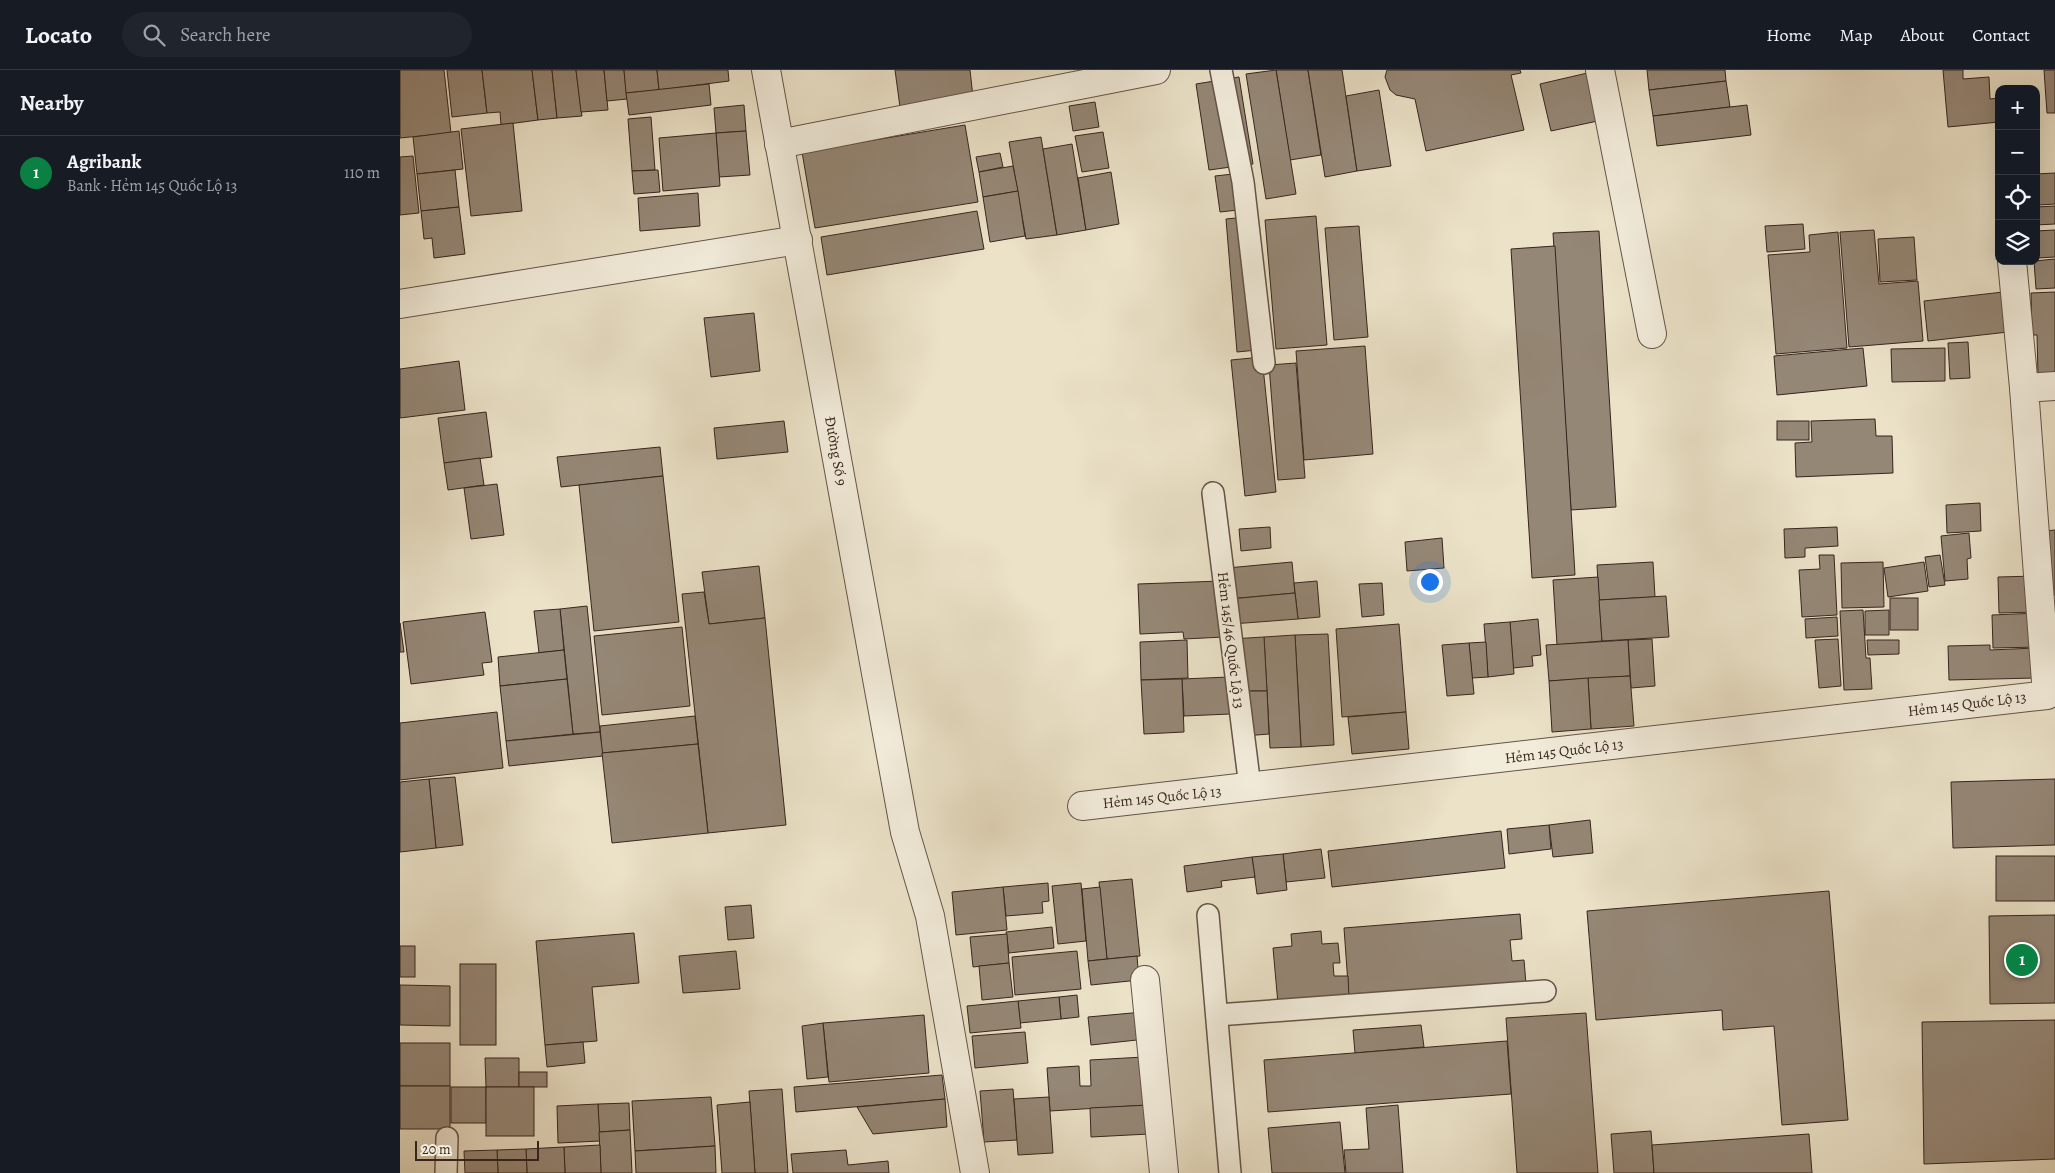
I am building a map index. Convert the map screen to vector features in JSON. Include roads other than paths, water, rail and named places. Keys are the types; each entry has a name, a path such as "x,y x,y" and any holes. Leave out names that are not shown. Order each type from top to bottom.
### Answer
{"street":[{"name":"Đường Số 9","path":"766,70 905,832 930,916 975,1173"},
{"path":"779,144 1156,70"},
{"path":"1600,70 1652,334"},
{"path":"400,304 798,240"},
{"path":"2012,265 2024,388 2055,386"},
{"name":"Hẻm 145 Quốc Lộ 13","path":"1082,806 2047,695 2024,388"},
{"path":"1145,980 1164,1173"}],"lane":[{"path":"1221,70 1243,182 1264,363"},
{"name":"Hẻm 145/46 Quốc Lộ 13","path":"1213,493 1250,787"},
{"path":"1208,915 1230,1173"},
{"path":"1217,1015 1545,991"},
{"path":"446,1173 447,1138"}],"place":[{"name":"Agribank","path":"2022,960"}]}
